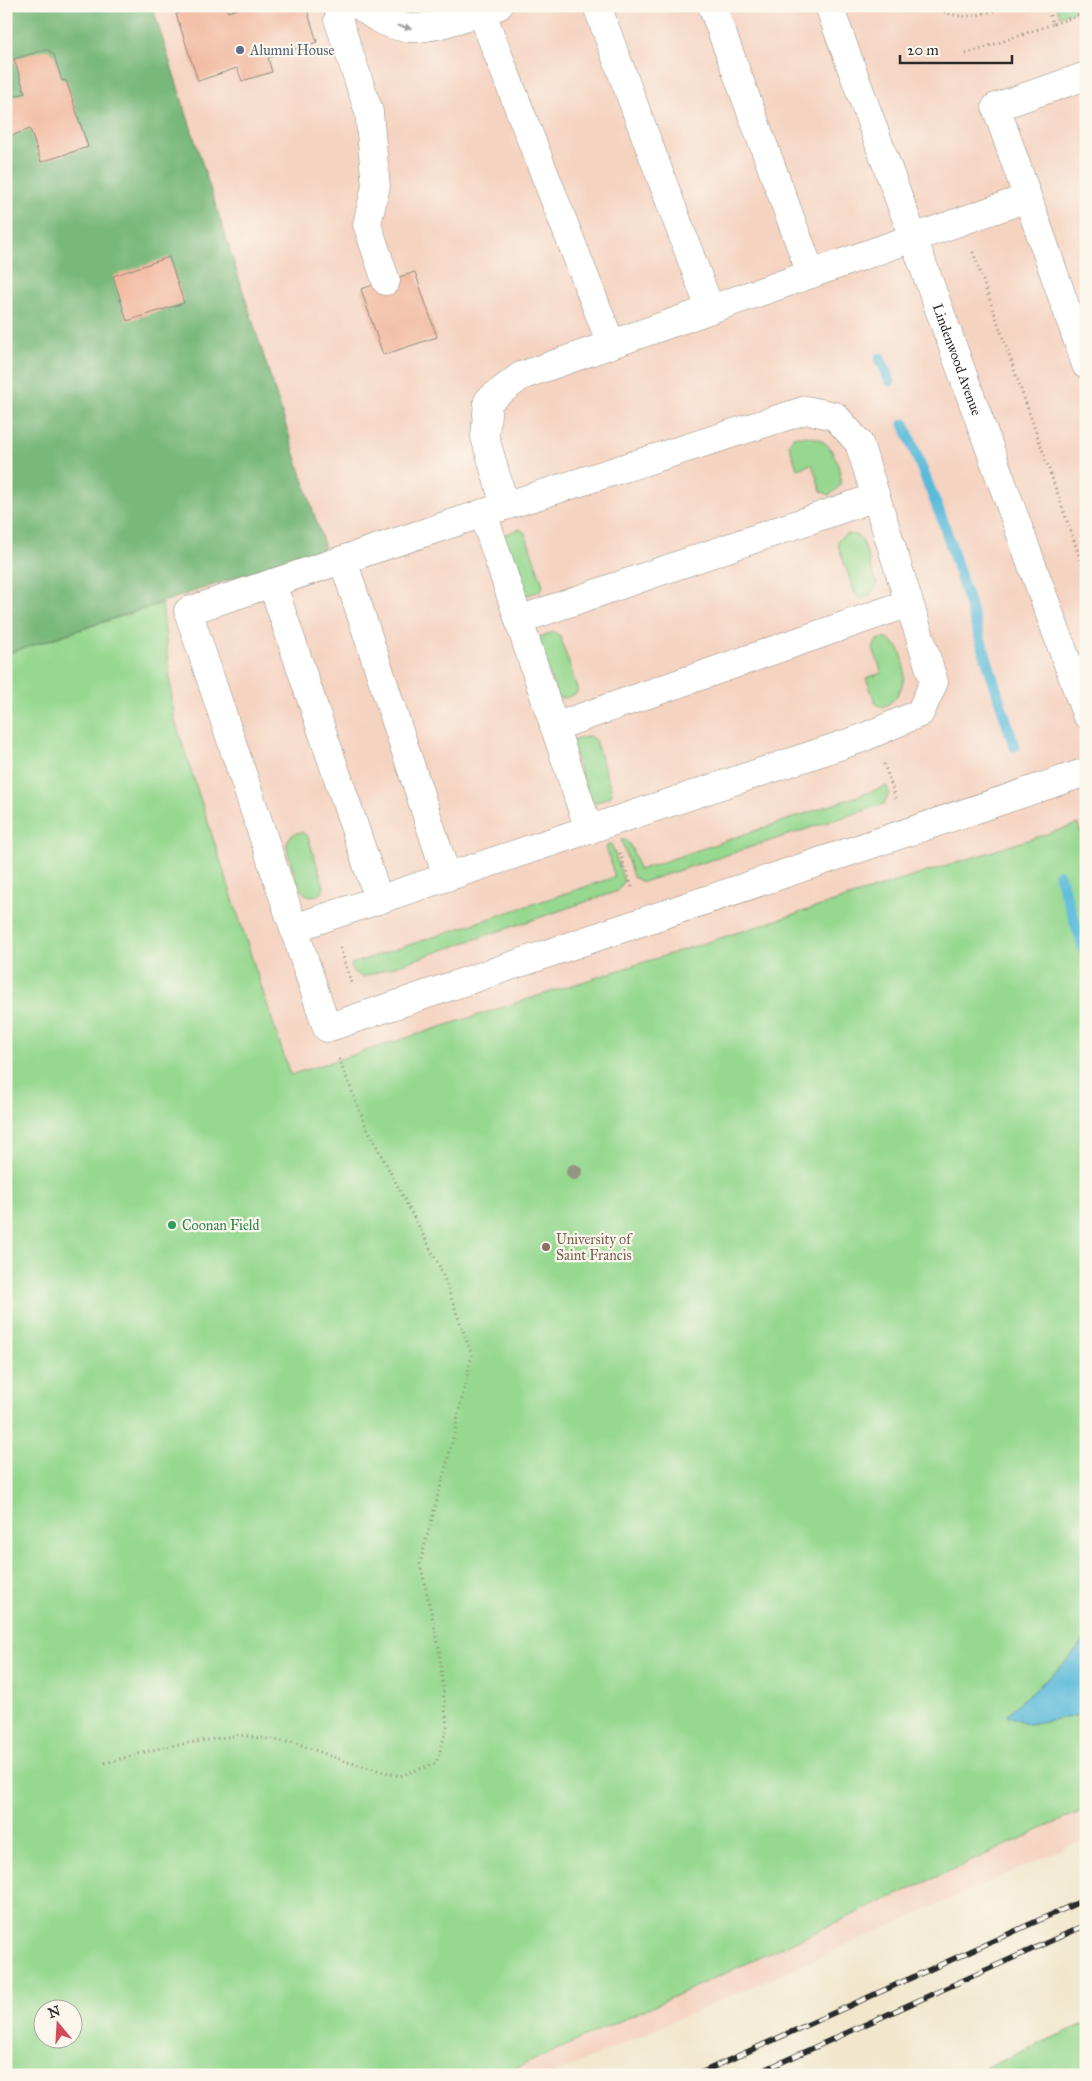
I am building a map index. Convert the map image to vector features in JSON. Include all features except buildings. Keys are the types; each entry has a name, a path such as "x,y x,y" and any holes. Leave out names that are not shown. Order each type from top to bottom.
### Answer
{"street":[{"path":"344,6 338,19 369,112 376,186 367,224 386,281"},
{"path":"361,6 382,21 411,29 446,23 486,8 611,344"},
{"path":"597,6 710,309"},
{"path":"712,6 812,274"},
{"name":"Lindenwood Avenue","path":"829,6 1086,714"},
{"path":"1086,76 996,107 1086,365"},
{"path":"588,830 519,620 494,510 485,437 488,401 521,376 1027,198"},
{"path":"294,928 860,739 920,713 934,682 859,443 835,416 806,410 188,611 327,1028 1086,772"},
{"path":"519,620 876,496"},
{"path":"343,560 447,877"},
{"path":"272,583 379,900"},
{"path":"554,727 909,603"}],"path":[{"path":"936,6 952,16 972,17 1009,6"},
{"path":"1046,6 1053,24"},
{"path":"966,54 1086,13"},
{"path":"972,248 1086,575"},
{"path":"883,762 908,832"},
{"path":"619,850 644,921"},
{"path":"339,943 362,1016"},
{"path":"105,1763 164,1747 238,1735 296,1743 347,1762 400,1776 436,1763 447,1728 439,1647 420,1563 451,1447 472,1355 440,1267 365,1124 327,1028"}],"shaded area":[{"name":"University of Saint Francis","path":"152,6 1086,6 1086,1839 552,2075 6,2075 6,654 325,548"}],"green space":[{"path":"6,6 152,6 325,548 6,654"},
{"path":"1056,6 1086,6 1086,7 1060,16"},
{"path":"793,437 813,437 822,441 834,455 841,479 837,489 829,495 821,491 812,464 797,469 789,444"},
{"path":"520,529 525,533 543,585 542,589 535,593 524,595 522,594 503,536"},
{"path":"846,534 855,535 862,540 877,584 867,597 861,599 855,594 838,545 838,540"},
{"path":"162,603 174,718 290,1075 1078,824 1086,847 1086,1636 1078,1648 1059,1668 1007,1715 1028,1724 1086,1714 1086,1809 501,2075 6,2075 6,654"},
{"path":"554,632 560,636 577,688 577,693 564,698 557,697 538,640 540,637"},
{"path":"884,638 893,642 899,650 903,660 904,671 899,693 892,701 882,707 876,704 866,678 882,673 873,648 877,640"},
{"path":"589,736 595,740 612,792 611,796 595,803 588,798 572,743 574,740"},
{"path":"887,786 889,793 884,804 643,882 633,877 621,839 625,840 631,847 639,870"},
{"path":"302,832 308,837 324,886 322,893 314,896 307,895 299,887 287,846 290,837"},
{"path":"611,843 624,881 618,891 363,977 353,972 351,964 615,877 606,847"},
{"path":"1086,2023 1086,2075 969,2075"}],"water":[{"path":"1086,1636 1086,1714 1028,1724 1007,1715 1069,1658"}],"waterway":[{"path":"880,358 890,381"},
{"path":"904,424 944,524 1014,746"},
{"path":"1059,875 1086,955"}],"railway":[{"path":"696,2075 1086,1899"},
{"path":"753,2075 1086,1925"}],"place":[{"name":"Alumni House","path":"240,50"},
{"name":"Coonan Field","path":"172,1225"},
{"name":"University of Saint Francis","path":"546,1247"}]}
